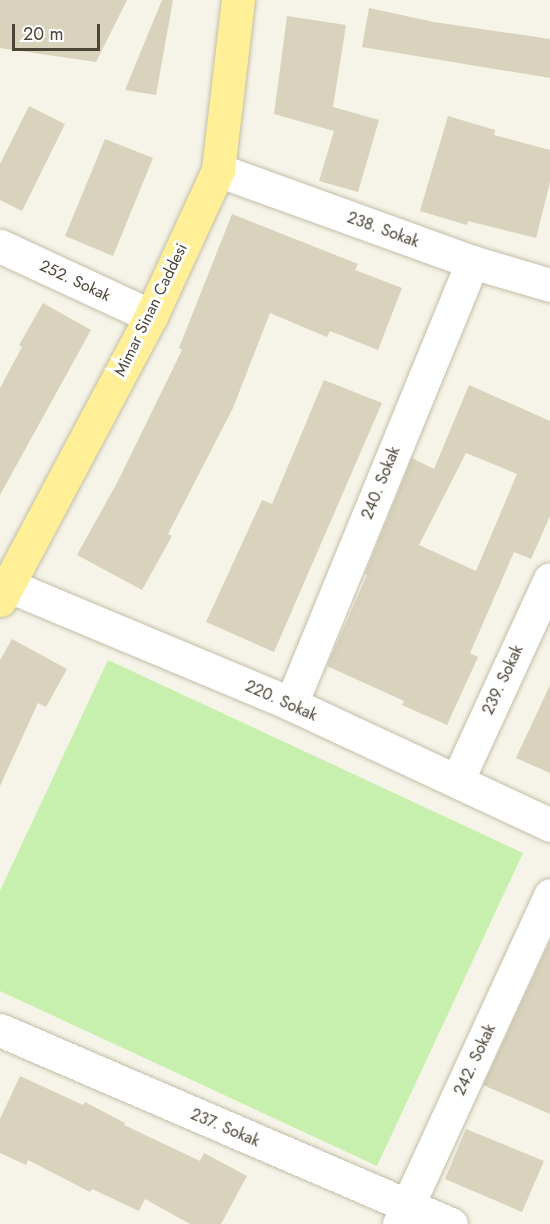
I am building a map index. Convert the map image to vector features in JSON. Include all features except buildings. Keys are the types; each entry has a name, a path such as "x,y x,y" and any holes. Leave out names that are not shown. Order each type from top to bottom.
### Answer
{"main road":[{"name":"Mimar Sinan Caddesi","path":"3,589 151,316 218,170 238,0"}],"street":[{"name":"238. Sokak","path":"218,170 472,262 550,285"},
{"name":"252. Sokak","path":"0,246 151,316"},
{"name":"240. Sokak","path":"291,704 472,262"},
{"name":"239. Sokak","path":"457,782 550,579"},
{"name":"220. Sokak","path":"3,589 291,704 550,825"},
{"name":"242. Sokak","path":"403,1216 550,895"},
{"name":"237. Sokak","path":"0,1030 403,1216 451,1224"}],"green space":[{"path":"108,660 523,853 377,1166 0,991 0,891"}]}
